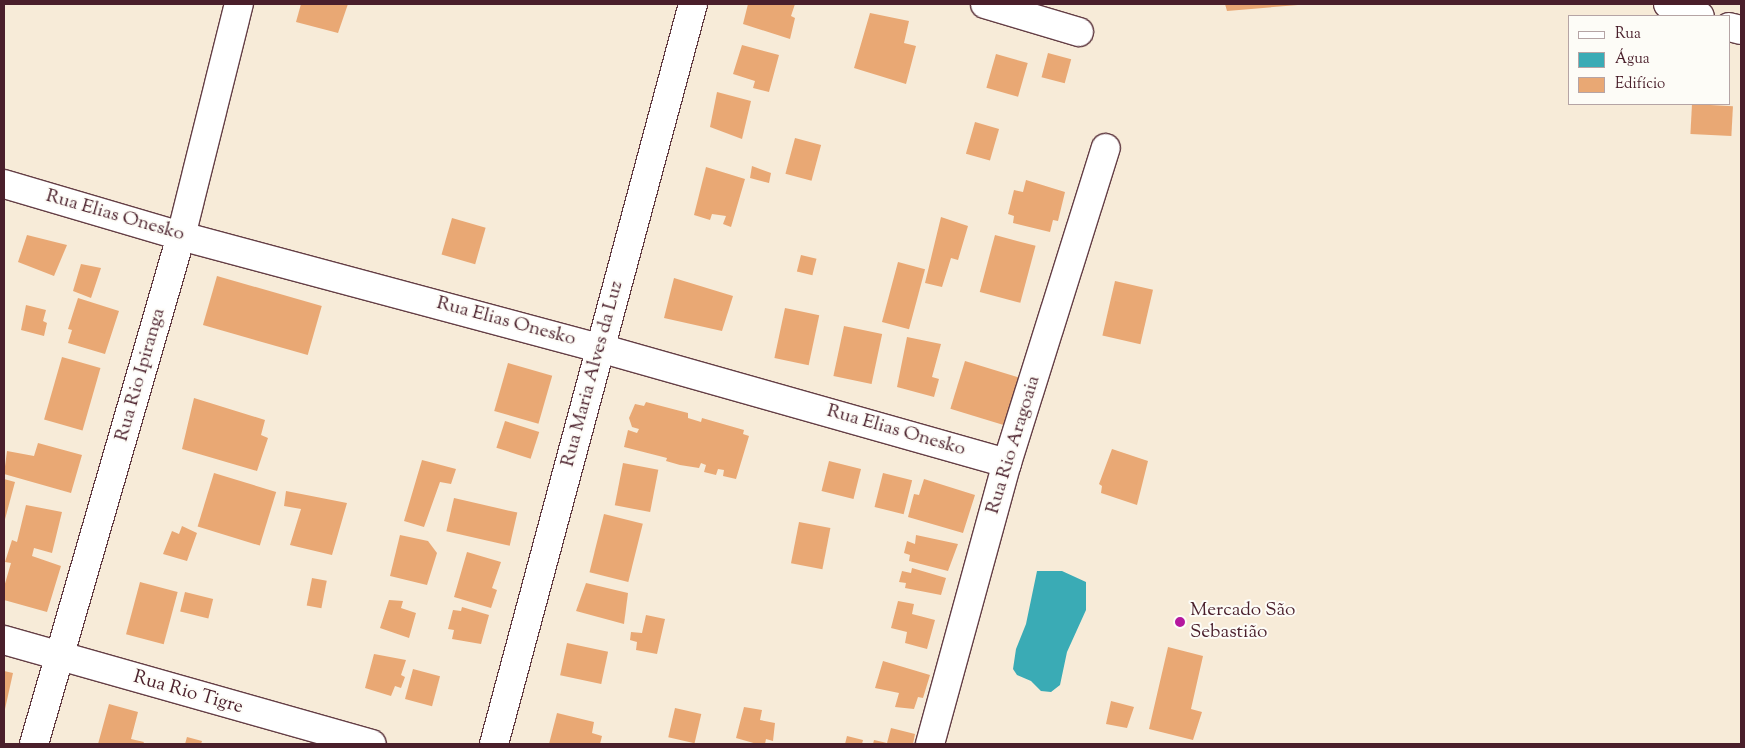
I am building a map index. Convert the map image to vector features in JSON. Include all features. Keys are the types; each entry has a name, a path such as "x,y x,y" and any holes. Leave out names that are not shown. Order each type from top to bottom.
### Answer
{"street":[{"name":"Rua Rio Ipiranga","path":"34,744 180,236 238,4"},
{"name":"Rua Maria Alves da Luz","path":"494,744 693,4"},
{"path":"985,4 1079,32"},
{"path":"1668,4 1697,15"},
{"name":"Rua Rio Aragoaia","path":"930,744 1007,463 1106,148"},
{"name":"Rua Elias Onesko","path":"4,184 180,236 600,348 1007,463"},
{"name":"Rua Rio Tigre","path":"4,640 372,744"}],"water":[{"path":"1037,571 1062,571 1086,582 1086,610 1067,652 1060,685 1051,692 1041,691 1031,681 1017,675 1013,669 1016,649 1026,624"}],"building":[{"path":"301,4 348,4 338,33 296,22"},
{"path":"748,4 795,4 791,16 795,18 790,39 743,24"},
{"path":"1225,4 1298,4 1298,5 1227,11"},
{"path":"870,13 909,21 904,43 916,46 906,84 854,68"},
{"path":"742,45 779,55 769,92 753,88 755,81 733,74"},
{"path":"1048,53 1071,59 1065,83 1042,77"},
{"path":"996,54 1028,63 1018,97 986,88"},
{"path":"717,92 751,101 742,139 710,127"},
{"path":"1692,105 1733,106 1731,136 1690,134"},
{"path":"975,122 999,129 990,161 966,154"},
{"path":"795,138 821,145 812,181 785,174"},
{"path":"752,166 771,173 769,183 750,178"},
{"path":"706,167 745,179 731,227 723,224 726,216 712,214 710,220 694,215"},
{"path":"1026,180 1065,192 1058,221 1053,220 1050,232 1013,223 1014,216 1008,214 1014,190 1023,192"},
{"path":"941,217 968,226 958,260 951,258 942,287 925,283"},
{"path":"452,218 486,228 475,264 442,255"},
{"path":"27,235 67,245 54,276 18,262"},
{"path":"995,235 1036,246 1020,303 980,292"},
{"path":"801,255 817,259 812,275 797,271"},
{"path":"898,262 925,269 909,329 882,322"},
{"path":"81,264 101,268 91,298 73,291"},
{"path":"217,276 322,306 308,355 203,325"},
{"path":"674,278 733,296 722,331 664,318"},
{"path":"1115,281 1153,290 1140,344 1102,336"},
{"path":"78,298 119,311 105,354 68,343 72,330 68,329"},
{"path":"26,305 46,310 43,321 47,323 44,336 21,330"},
{"path":"785,308 819,315 809,365 774,358"},
{"path":"844,326 882,334 872,384 833,376"},
{"path":"907,337 941,344 932,377 939,379 934,397 897,387"},
{"path":"62,357 100,368 83,431 44,419"},
{"path":"965,361 1021,378 1007,426 950,409"},
{"path":"508,363 552,376 538,424 494,411"},
{"path":"194,398 265,420 261,435 268,438 257,471 182,449"},
{"path":"646,402 688,413 688,418 701,422 702,418 744,430 743,434 749,436 736,479 723,476 724,470 718,469 716,475 704,472 706,465 701,463 699,468 680,465 666,461 667,458 624,447 628,430 637,433 639,429 632,427 629,418 635,404 644,406"},
{"path":"505,421 539,432 531,459 496,448"},
{"path":"38,443 82,455 71,493 4,474 7,451 34,456"},
{"path":"1112,449 1148,461 1137,505 1101,493 1102,486 1099,484"},
{"path":"422,460 456,469 451,484 440,482 424,527 404,521"},
{"path":"829,461 861,469 854,499 822,491"},
{"path":"623,463 658,470 650,512 615,505"},
{"path":"214,473 276,492 260,546 198,527"},
{"path":"883,473 912,480 904,514 875,507"},
{"path":"4,479 15,482 4,523"},
{"path":"924,479 975,495 963,533 908,517 914,494 919,495"},
{"path":"286,491 347,503 332,555 290,545 301,509 284,506"},
{"path":"454,498 517,513 510,546 446,531"},
{"path":"26,505 62,512 52,553 34,548 32,556 61,566 47,612 4,600 4,587 11,563 5,562 12,540 17,542"},
{"path":"604,514 643,524 628,582 589,572"},
{"path":"799,522 830,528 822,569 791,563"},
{"path":"182,526 197,533 187,561 163,554 172,531 179,534"},
{"path":"400,535 428,541 437,553 427,585 390,576"},
{"path":"916,535 958,544 948,571 909,561 910,555 904,553 907,541 915,544"},
{"path":"467,552 501,562 492,588 497,590 491,608 454,597"},
{"path":"912,568 946,578 941,595 905,588 906,583 899,582 902,571 911,573"},
{"path":"312,578 327,581 321,608 307,605"},
{"path":"140,582 178,592 164,644 126,634"},
{"path":"586,583 628,593 624,624 576,611"},
{"path":"185,592 213,599 208,618 180,611"},
{"path":"389,600 403,601 401,608 416,613 409,638 380,628"},
{"path":"898,601 914,604 912,614 935,620 927,649 905,643 907,632 891,628"},
{"path":"462,607 489,615 481,644 452,639 454,630 448,629 453,610 461,611"},
{"path":"646,615 665,619 657,654 636,650 637,642 630,640 631,632 642,633"},
{"path":"567,643 608,652 601,684 560,675"},
{"path":"1168,647 1203,656 1191,709 1202,712 1193,740 1149,729"},
{"path":"374,654 406,660 401,675 405,677 401,688 395,686 391,696 365,688"},
{"path":"883,661 930,675 923,698 918,697 914,709 895,707 899,693 875,688"},
{"path":"413,669 440,676 432,706 405,699"},
{"path":"4,671 13,673 5,709 4,709"},
{"path":"1111,701 1134,707 1127,728 1106,724"},
{"path":"109,704 138,712 131,739 144,742 143,744 98,744"},
{"path":"744,707 762,710 760,720 775,723 773,741 766,739 765,744 757,744 736,738"},
{"path":"675,708 701,714 695,743 668,737"},
{"path":"557,713 594,722 592,733 602,736 600,744 549,744"},
{"path":"891,728 915,734 913,744 873,744 874,740 887,743"},
{"path":"847,736 863,740 862,744 845,744"},
{"path":"187,737 202,741 201,744 185,744"}],"place":[{"name":"Mercado São Sebastião","path":"1180,622"}]}
